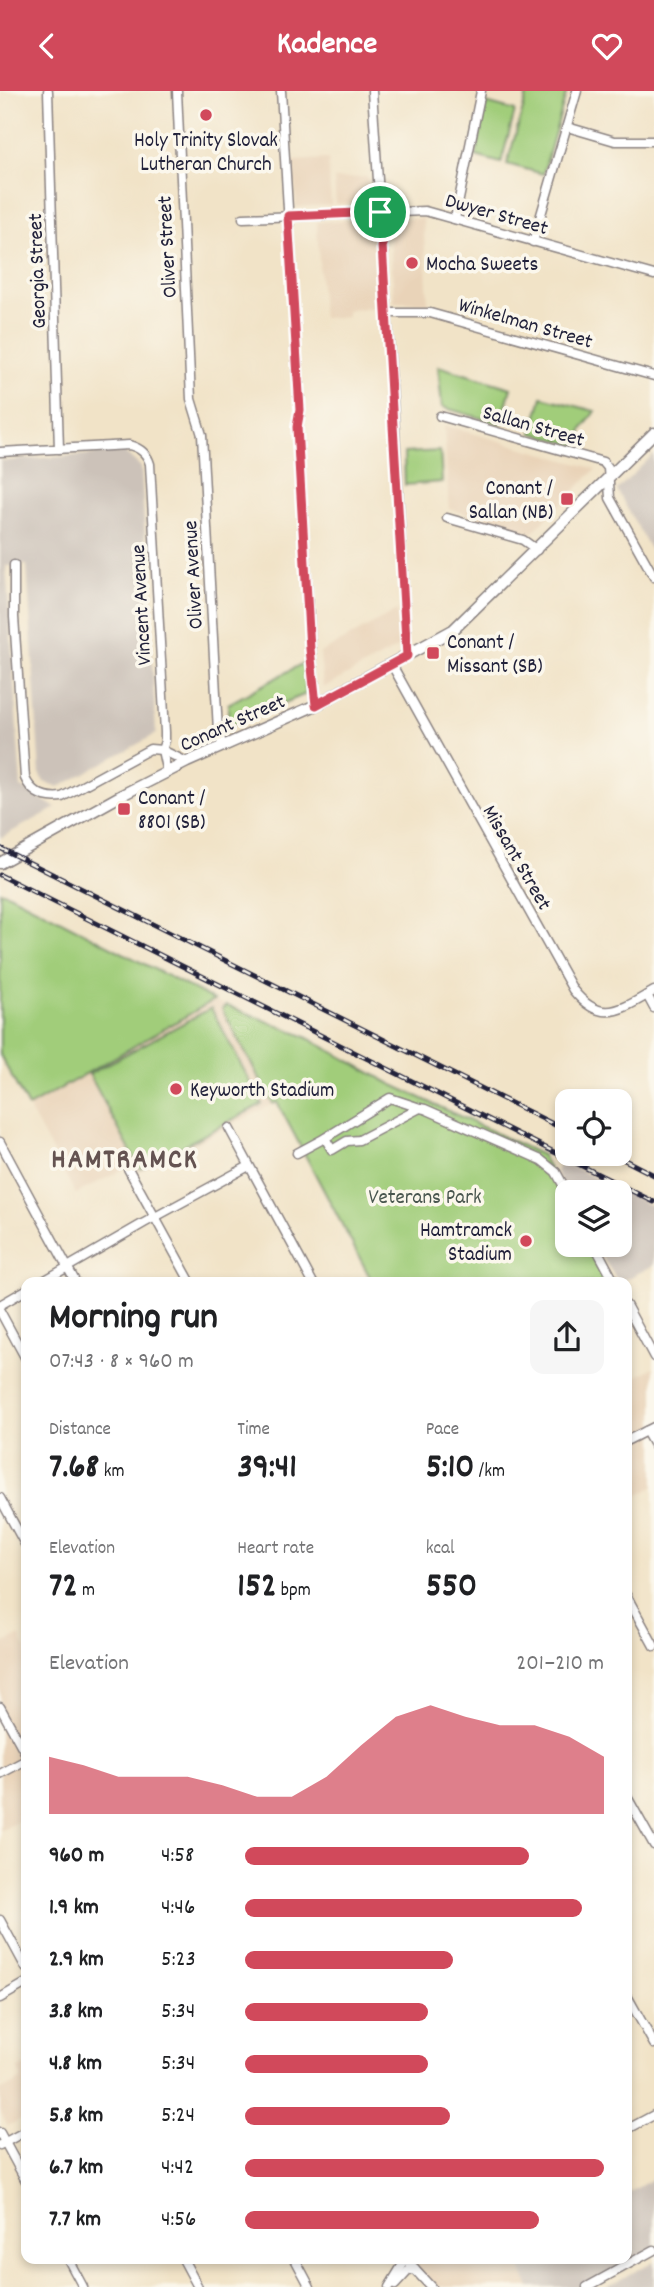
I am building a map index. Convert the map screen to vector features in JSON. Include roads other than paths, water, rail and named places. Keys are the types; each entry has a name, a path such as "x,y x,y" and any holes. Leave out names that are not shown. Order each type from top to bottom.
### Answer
{"main road":[{"name":"Conant Street","path":"0,863 122,795 187,762 316,705 453,630 654,433"}],"street":[{"name":"Georgia Street","path":"47,91 59,449"},
{"name":"Oliver Street","path":"177,91 191,401"},
{"path":"281,91 296,322 297,427 310,649 316,705"},
{"path":"372,91 407,656"},
{"path":"455,219 481,91"},
{"path":"533,241 577,91"},
{"path":"567,127 615,141 654,141"},
{"name":"Dwyer Street","path":"243,218 425,211 654,275"},
{"name":"Winkelman Street","path":"387,313 430,313 654,376"},
{"name":"Oliver Avenue","path":"191,401 202,435 218,731 223,747"},
{"name":"Sallan Street","path":"440,417 603,462 610,477"},
{"name":"Vincent Avenue","path":"59,449 129,445 143,450 150,464 166,741 162,750 167,773"},
{"path":"0,452 59,449"},
{"path":"610,477 610,498 654,577"},
{"path":"447,517 523,540 537,550"},
{"path":"15,565 14,617 25,778 30,787 47,797 62,797 150,750 162,750 187,762"},
{"name":"Missant Street","path":"392,665 573,990 585,1005 598,1011 616,1011 650,993"},
{"path":"650,993 654,1008"},
{"path":"297,1153 390,1098 443,1116 541,1160 556,1172 560,1180"},
{"path":"325,1138 331,1150 347,1141 359,1140 420,1108"},
{"path":"229,1128 310,1277"},
{"path":"0,1142 73,1277"},
{"path":"125,1163 188,1277"},
{"path":"50,1277 249,1166"},
{"path":"601,1257 612,1277"},
{"path":"0,1305 21,1293"},
{"path":"0,1311 21,1350"},
{"path":"632,1316 654,1357"},
{"path":"632,1438 650,1429 654,1445"},
{"path":"0,1498 21,1537"},
{"path":"632,1606 654,1646"},
{"path":"0,1707 21,1745"},
{"path":"0,1774 21,1763"},
{"path":"632,1806 654,1845"},
{"path":"0,1920 21,1959"},
{"path":"0,1998 21,1986"},
{"path":"632,2005 654,2045"},
{"path":"632,2127 654,2115"},
{"path":"0,2133 3,2144 21,2173"},
{"path":"3,2144 21,2134"},
{"path":"632,2262 654,2250"},
{"path":"71,2264 83,2287"},
{"path":"186,2264 198,2287"},
{"path":"298,2264 310,2287"},
{"path":"391,2287 403,2264"},
{"path":"410,2264 431,2287"},
{"path":"587,2287 629,2264"},
{"path":"391,2287 408,2271 415,2270"}],"railway":[{"path":"0,848 555,1125"},
{"path":"0,875 654,1202"},
{"path":"632,1164 654,1175"}],"place":[{"name":"Holy Trinity Slovak Lutheran Church","path":"206,115"},
{"name":"Mocha Sweets","path":"412,263"},
{"name":"Conant / Sallan (NB)","path":"567,499"},
{"name":"Conant / Missant (SB)","path":"433,653"},
{"name":"Conant / 8801 (SB)","path":"124,809"},
{"name":"Keyworth Stadium","path":"176,1089"},
{"name":"Hamtramck Stadium","path":"526,1241"}],"district":[{"name":"HAMTRAMCK","path":"125,1157"}],"park label":[{"name":"Veterans Park","path":"425,1196"}]}
